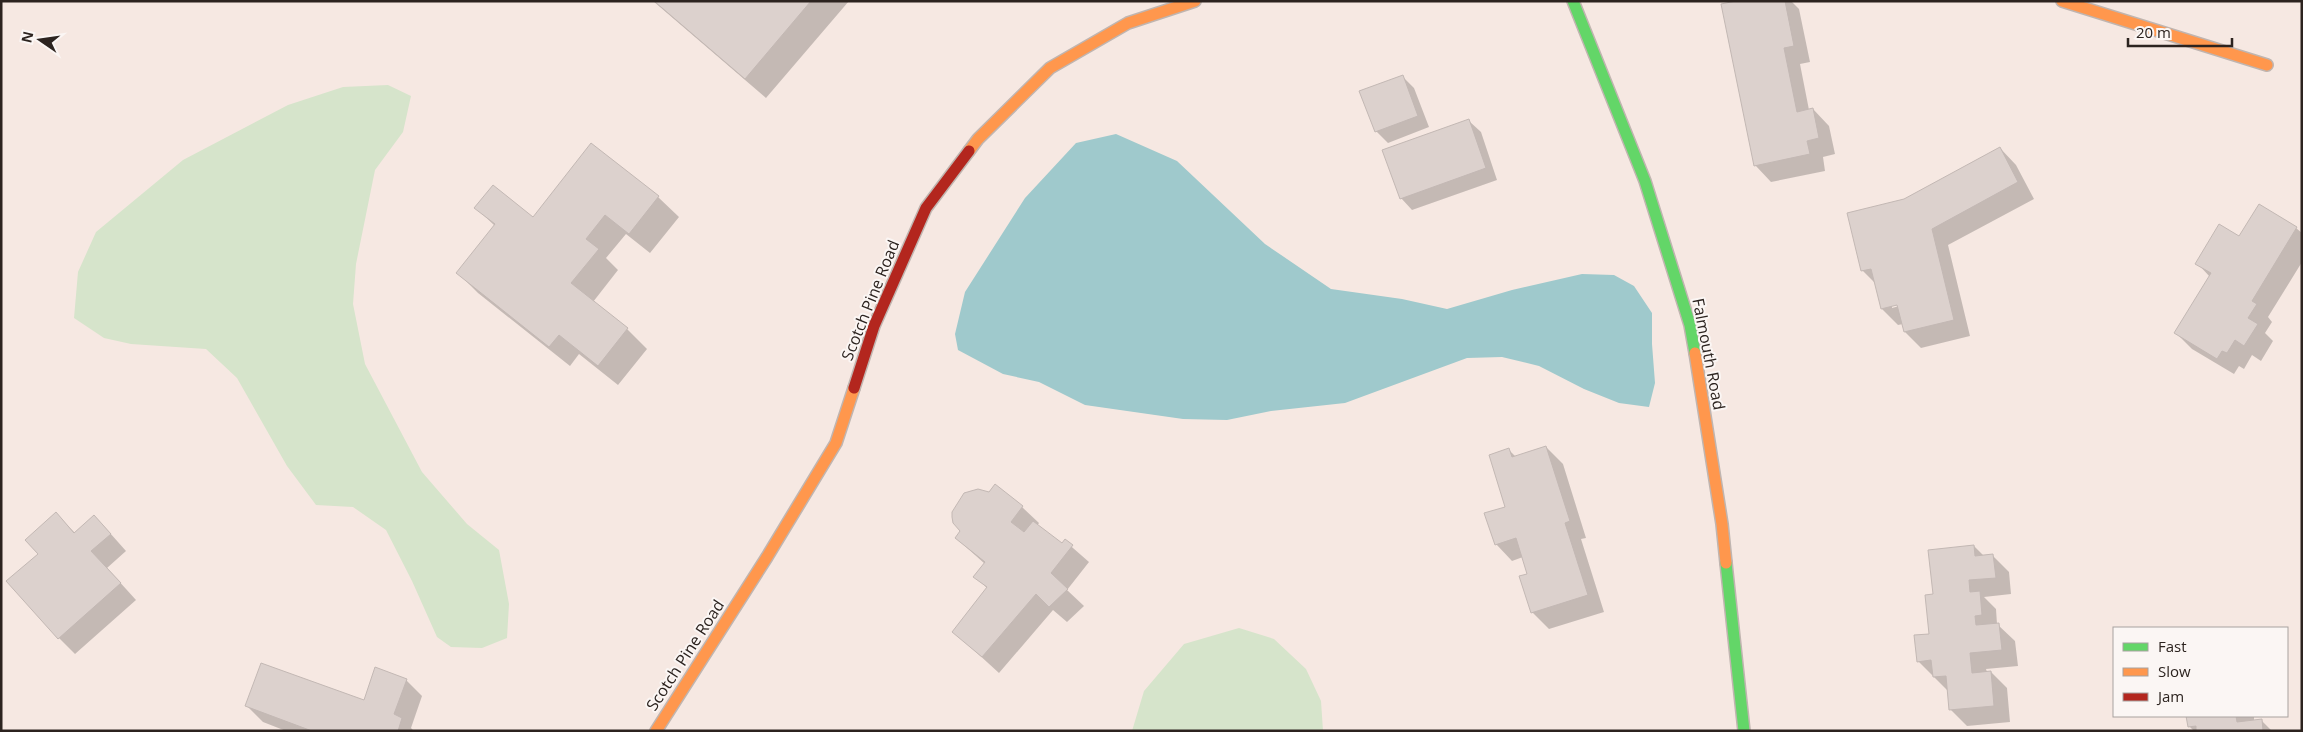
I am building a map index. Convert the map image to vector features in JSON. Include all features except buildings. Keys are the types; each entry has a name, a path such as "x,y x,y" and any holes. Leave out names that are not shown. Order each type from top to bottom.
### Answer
{"street":[{"name":"Scotch Pine Road","path":"656,731 767,557 836,443 874,326 926,208 978,139 1050,68 1128,23 1195,1"},
{"name":"Falmouth Road","path":"1573,1 1645,181 1690,325 1722,524 1744,731"},
{"path":"2062,1 2267,65"}],"green space":[{"path":"388,85 411,96 403,132 375,170 356,264 353,304 365,364 422,472 467,524 499,550 509,604 507,638 482,648 451,647 437,637 412,581 386,530 353,507 316,505 287,466 237,378 206,349 131,344 104,338 74,318 78,272 96,232 183,160 288,105 343,87"},
{"path":"1239,628 1274,639 1306,669 1321,701 1323,731 1132,731 1144,691 1184,644"}],"water":[{"path":"1116,134 1177,161 1265,244 1331,289 1402,299 1447,309 1512,290 1582,274 1614,275 1634,286 1652,313 1655,383 1649,407 1619,403 1584,389 1539,366 1502,357 1467,358 1345,403 1271,411 1227,420 1183,419 1085,405 1039,382 1003,374 958,350 955,334 965,292 1025,198 1076,143"}],"traffic: fast":[{"path":"1573,1 1645,181 1690,325 1695,353"},
{"path":"1726,563 1744,731"}],"traffic: slow":[{"path":"969,151 978,139 1050,68 1128,23 1195,1"},
{"path":"2062,1 2267,65"},
{"path":"1695,353 1722,524 1726,563"},
{"path":"656,731 767,557 836,443 854,388"}],"traffic: jam":[{"path":"854,388 874,326 926,208 969,151"}]}
